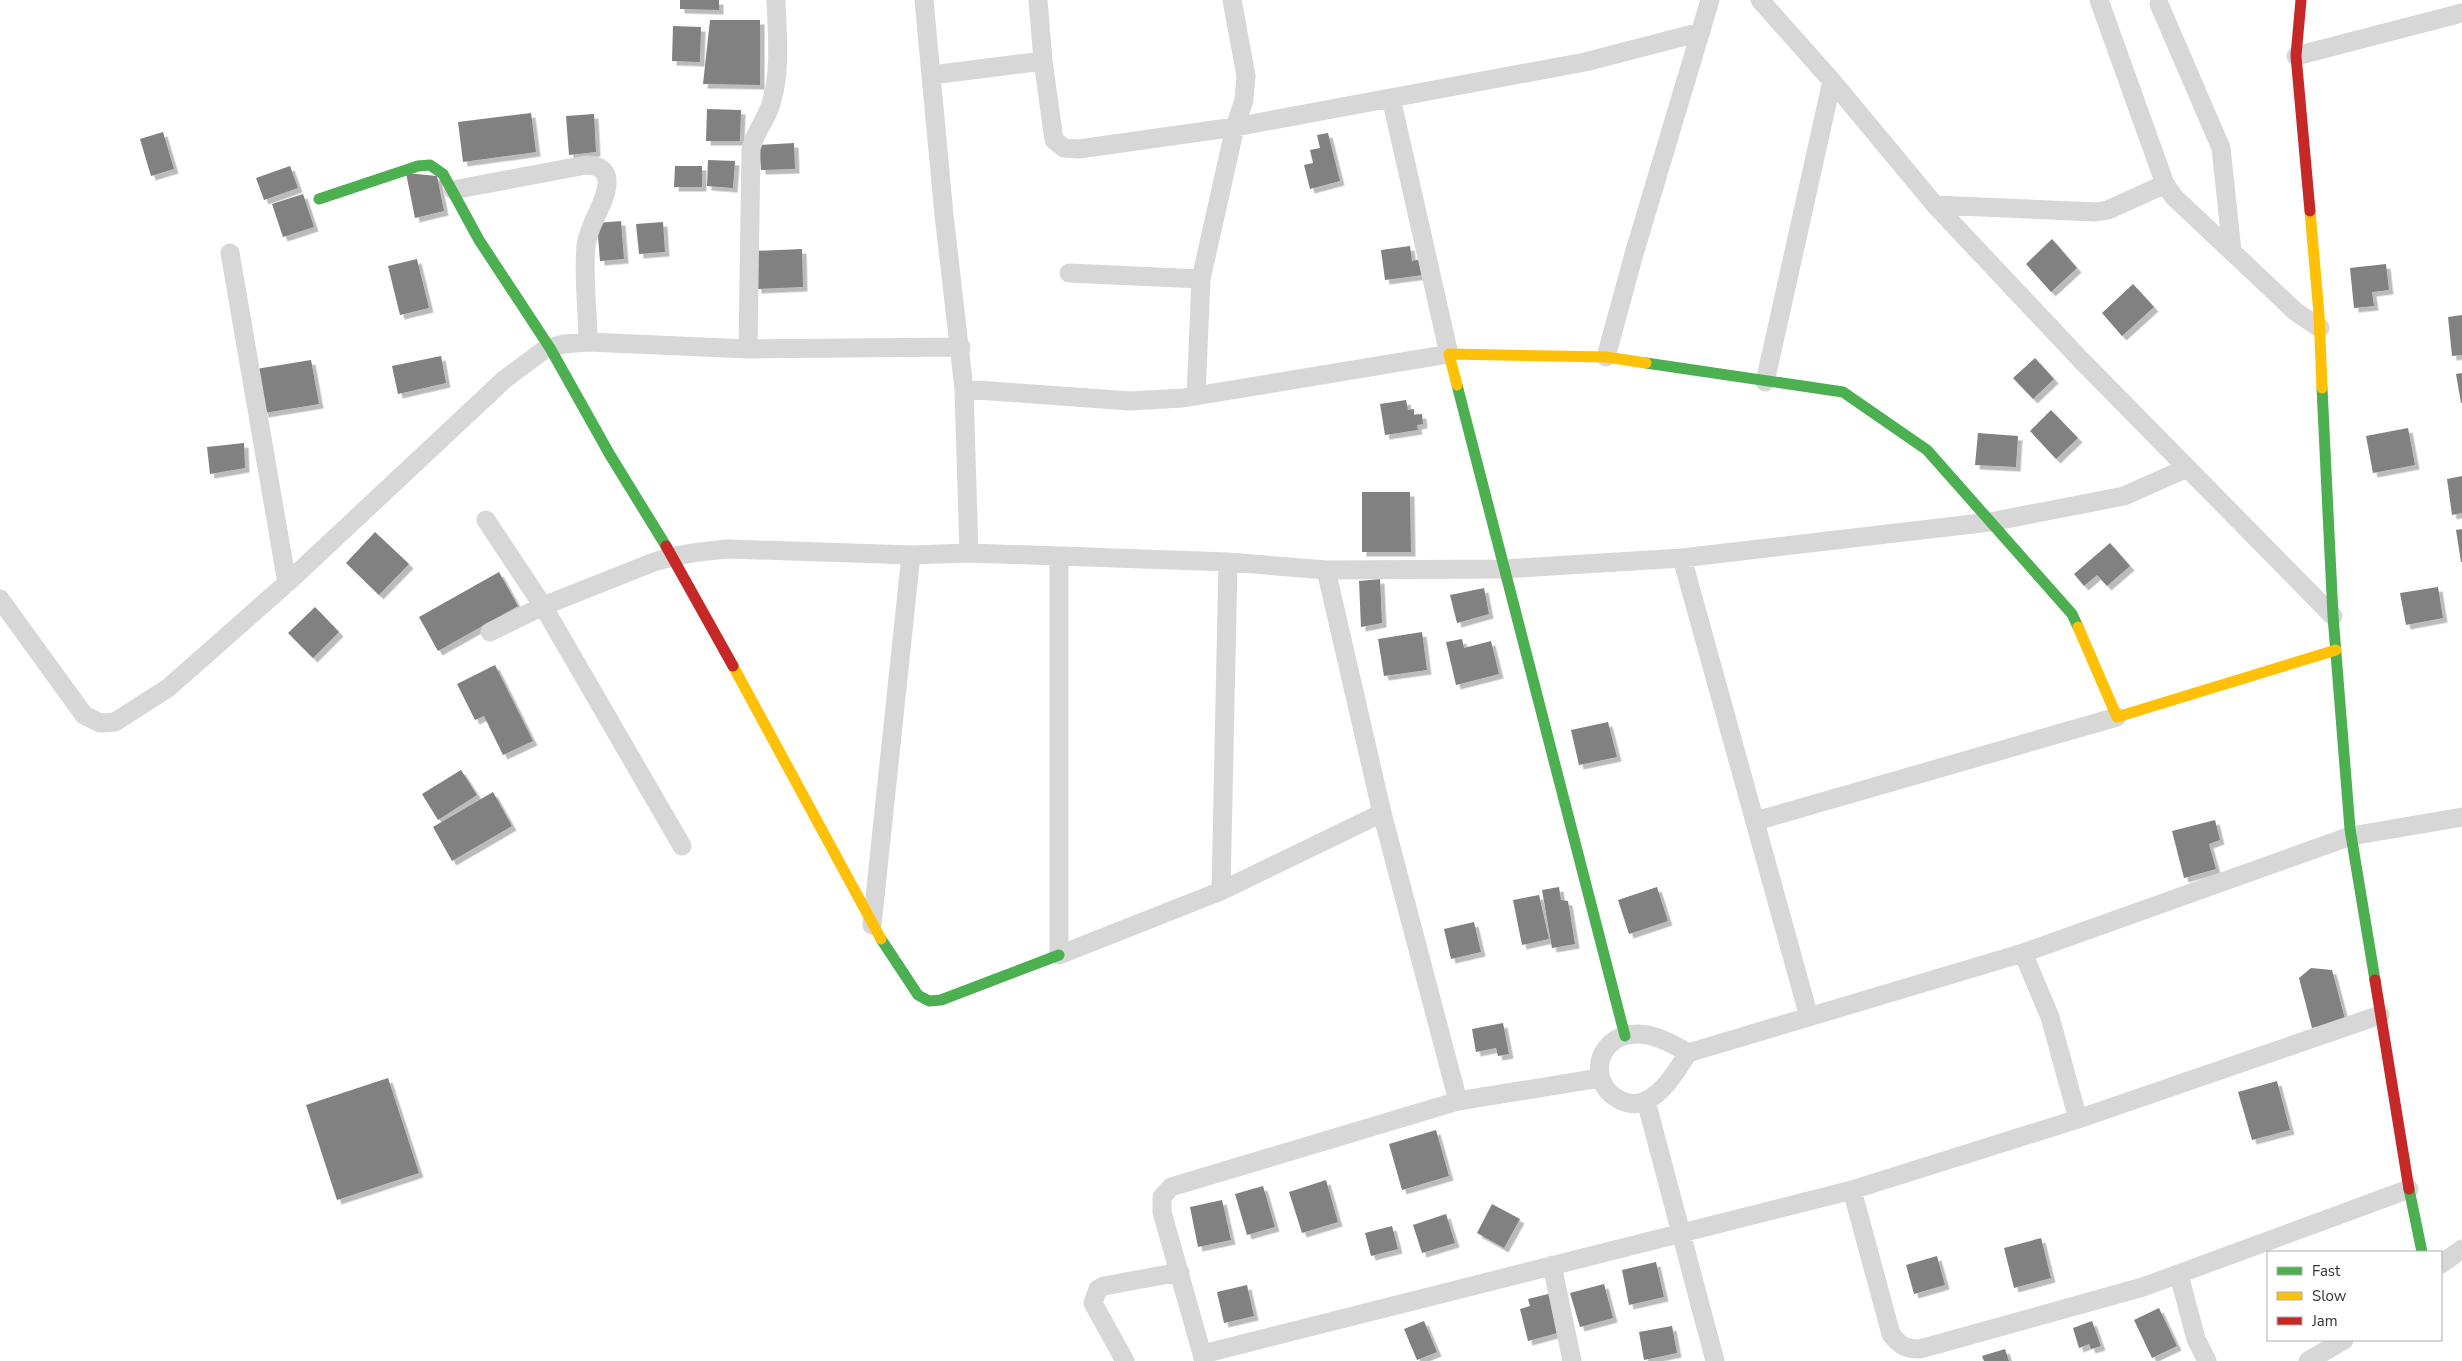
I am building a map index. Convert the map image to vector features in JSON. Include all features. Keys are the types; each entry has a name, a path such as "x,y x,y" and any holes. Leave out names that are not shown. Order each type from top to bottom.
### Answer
{"street":[{"path":"748,349 751,149 755,133 767,115 774,94 776,79 776,0"},
{"path":"924,0 944,214 961,347 969,553"},
{"path":"1038,0 1043,61 1054,140 1064,148 1079,149 1235,127 1585,62 1701,32"},
{"path":"1196,396 1201,279 1235,127 1244,100 1246,76 1232,0"},
{"path":"1606,357 1634,254 1710,0"},
{"path":"1760,0 1832,81 1935,205 2081,360 2333,616"},
{"path":"2099,0 2165,184 2174,197 2296,312 2320,328"},
{"path":"2301,0 2296,56 2320,328 2333,616 2351,836 2409,1189 2422,1251"},
{"path":"2160,4 2221,148 2232,251"},
{"path":"2296,56 2462,13"},
{"path":"932,75 1043,61"},
{"path":"1765,382 1832,81"},
{"path":"1391,98 1449,354 1625,1036"},
{"path":"319,199 418,166 430,165 443,174 478,240 550,348 610,455 672,556 738,674 872,925 918,995 929,1001 941,1000 1059,955 1221,891 1382,813"},
{"path":"453,190 586,165 596,165 602,169 607,181 606,192 592,222 586,246 588,342"},
{"path":"1935,205 2096,212 2108,210 2165,184"},
{"path":"230,253 287,583"},
{"path":"1069,273 1201,279"},
{"path":"0,599 84,715 100,723 115,722 168,688 287,583 490,393 550,348 563,344 588,342 748,349 961,347"},
{"path":"964,389 1130,401 1196,396 1449,354 1606,357 1765,382 1843,392 1927,450 2072,614 2117,717"},
{"path":"490,632 543,606 672,556 702,550 728,549 911,555 969,553 1228,562 1326,570 1504,569 1682,558 1990,522 2124,496 2187,468"},
{"path":"486,520 543,606 682,846"},
{"path":"872,925 911,555"},
{"path":"1059,556 1059,955"},
{"path":"1682,558 1809,1017"},
{"path":"1221,891 1228,562"},
{"path":"1326,570 1382,813 1458,1101"},
{"path":"1756,821 2117,717 2336,650"},
{"path":"1688,1054 1668,1040 1648,1036 1625,1036 1604,1049 1599,1066 1600,1078 1604,1088 1621,1101 1638,1104 1656,1094 1676,1072 1688,1054 2023,953 2351,836 2462,817"},
{"path":"2023,953 2050,1018 2078,1119"},
{"path":"1600,1078 1458,1101 1171,1187 1162,1197 1162,1212 1204,1358 1552,1265 1852,1190 2078,1119 2380,1015"},
{"path":"1646,1101 1715,1361"},
{"path":"1852,1190 1891,1334 1899,1344 1907,1349 1920,1349 2179,1275 2409,1189"},
{"path":"2442,1263 2462,1249"},
{"path":"1552,1265 1572,1361"},
{"path":"1126,1361 1093,1303 1098,1290 1104,1286 1180,1272"},
{"path":"2179,1275 2196,1339 2207,1361"},
{"path":"2308,1361 2342,1341"}],"building":[{"path":"680,0 719,0 719,10 680,9"},
{"path":"710,20 760,20 760,85 703,84"},
{"path":"673,26 701,27 700,62 672,61"},
{"path":"707,109 741,110 740,141 706,141"},
{"path":"531,113 536,152 463,162 458,122"},
{"path":"594,114 596,152 569,155 566,116"},
{"path":"163,132 174,169 151,176 140,139"},
{"path":"1328,133 1340,181 1310,189 1304,165 1313,163 1310,150 1320,148 1317,135"},
{"path":"794,143 795,169 761,170 759,145"},
{"path":"708,160 735,161 733,188 707,186"},
{"path":"290,166 298,188 264,200 256,178"},
{"path":"675,166 702,166 702,187 674,187"},
{"path":"406,173 437,176 444,211 415,218"},
{"path":"303,194 314,227 283,237 272,204"},
{"path":"621,221 624,259 600,261 597,223"},
{"path":"663,222 665,252 639,254 636,224"},
{"path":"2052,239 2077,268 2051,292 2026,264"},
{"path":"1410,246 1412,261 1421,259 1423,275 1385,280 1381,250"},
{"path":"802,249 803,287 757,289 755,251"},
{"path":"417,259 429,308 400,315 388,266"},
{"path":"2386,264 2389,290 2372,292 2374,306 2354,308 2350,268"},
{"path":"2133,284 2154,307 2122,336 2102,313"},
{"path":"2462,315 2462,355 2452,356 2448,317"},
{"path":"441,356 446,383 398,394 392,366"},
{"path":"2035,358 2054,379 2033,399 2013,378"},
{"path":"311,360 319,404 264,413 256,369"},
{"path":"2462,373 2462,403 2461,403 2456,374"},
{"path":"1406,400 1408,410 1414,409 1414,415 1422,414 1423,424 1417,425 1418,430 1385,435 1380,404"},
{"path":"2051,410 2078,438 2056,459 2030,431"},
{"path":"2408,428 2415,465 2373,473 2366,436"},
{"path":"1978,433 2018,436 2016,467 1975,465"},
{"path":"244,443 245,468 210,474 207,447"},
{"path":"2462,476 2462,513 2452,515 2447,479"},
{"path":"1362,492 1410,492 1411,552 1362,552"},
{"path":"2462,529 2462,562 2461,562 2456,530"},
{"path":"375,532 409,564 379,595 346,563"},
{"path":"2110,543 2130,566 2107,586 2097,575 2084,586 2074,574"},
{"path":"499,572 518,606 438,651 419,617"},
{"path":"1380,579 1382,623 1361,627 1359,581"},
{"path":"2438,587 2443,618 2406,625 2400,593"},
{"path":"1484,588 1489,614 1457,623 1450,595"},
{"path":"315,607 339,632 313,658 288,633"},
{"path":"1422,632 1427,670 1384,676 1378,639"},
{"path":"1462,639 1464,648 1491,641 1499,674 1456,685 1446,642"},
{"path":"495,665 533,741 503,755 484,716 475,720 457,684"},
{"path":"1608,722 1617,757 1579,765 1571,730"},
{"path":"461,770 477,795 438,820 422,794"},
{"path":"493,792 512,826 452,861 433,827"},
{"path":"2215,820 2220,840 2209,844 2216,869 2184,878 2172,831"},
{"path":"1559,887 1561,900 1568,901 1575,944 1552,948 1542,890"},
{"path":"1657,887 1668,921 1629,934 1618,900"},
{"path":"1539,895 1549,939 1522,945 1513,900"},
{"path":"1474,922 1481,952 1451,959 1444,929"},
{"path":"2311,968 2332,970 2345,1019 2312,1028 2299,978"},
{"path":"1503,1023 1509,1054 1498,1056 1496,1048 1476,1052 1472,1029"},
{"path":"388,1078 419,1173 337,1200 306,1105"},
{"path":"2277,1081 2290,1130 2252,1140 2238,1092"},
{"path":"1436,1130 1449,1176 1402,1190 1389,1144"},
{"path":"1326,1180 1338,1222 1302,1233 1289,1192"},
{"path":"1263,1186 1275,1227 1247,1235 1235,1194"},
{"path":"1222,1200 1231,1240 1198,1247 1190,1207"},
{"path":"1492,1204 1520,1219 1504,1248 1477,1233"},
{"path":"1446,1214 1455,1243 1422,1253 1413,1225"},
{"path":"1392,1226 1398,1249 1371,1256 1365,1233"},
{"path":"2041,1238 2051,1278 2014,1288 2004,1248"},
{"path":"1937,1256 1945,1285 1914,1294 1906,1265"},
{"path":"1656,1262 1664,1297 1629,1305 1622,1270"},
{"path":"1604,1284 1613,1318 1580,1327 1570,1293"},
{"path":"1247,1285 1254,1316 1224,1323 1217,1292"},
{"path":"1552,1293 1561,1332 1528,1341 1520,1309 1530,1306 1528,1299"},
{"path":"2159,1308 2177,1346 2152,1358 2134,1320"},
{"path":"1424,1321 1437,1352 1417,1360 1404,1329"},
{"path":"2092,1321 2101,1346 2091,1349 2089,1344 2079,1348 2073,1328"},
{"path":"1672,1326 1677,1353 1644,1360 1639,1332"},
{"path":"2005,1349 2009,1361 1984,1361 1982,1356"}],"traffic: fast":[{"path":"319,199 418,166 430,165 443,174 479,240 550,348 610,455 666,546"},
{"path":"1646,363 1843,392 1927,450 2072,614 2078,627"},
{"path":"1457,385 1625,1036"},
{"path":"2322,388 2333,616 2350,829 2375,980"},
{"path":"881,939 918,995 929,1001 941,1000 1059,955"},
{"path":"2409,1189 2422,1251"}],"traffic: slow":[{"path":"2310,211 2319,314 2322,388"},
{"path":"1457,385 1449,354 1606,357 1646,363"},
{"path":"2078,627 2117,717 2336,650"},
{"path":"733,666 881,939"}],"traffic: jam":[{"path":"2301,0 2296,56 2310,211"},
{"path":"666,546 733,666"},
{"path":"2375,980 2409,1189"}]}
